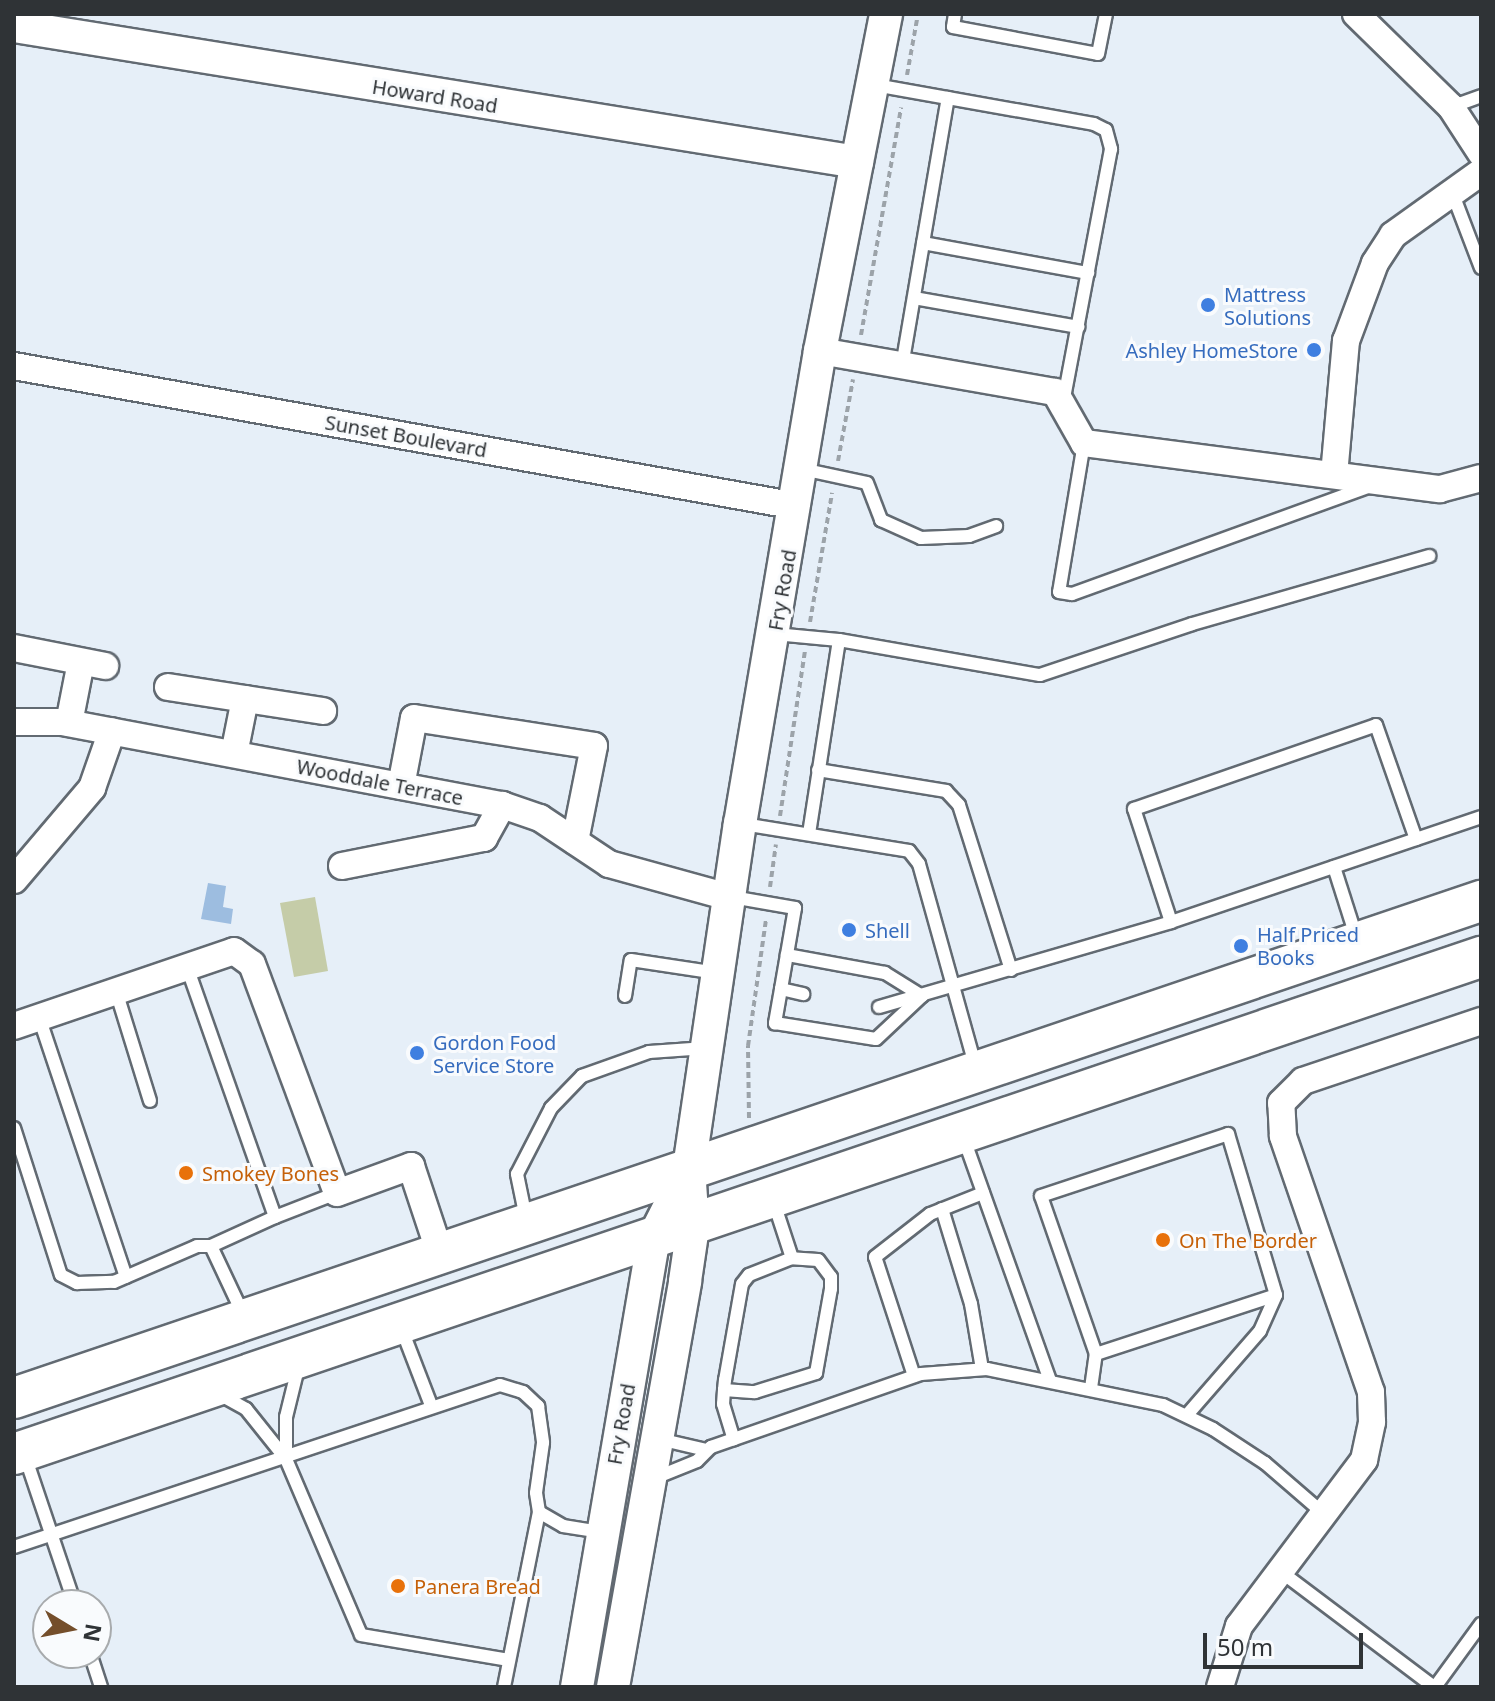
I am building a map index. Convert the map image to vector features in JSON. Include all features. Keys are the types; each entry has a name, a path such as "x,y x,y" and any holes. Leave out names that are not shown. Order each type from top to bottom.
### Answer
{"main road":[{"path":"14,1398 1481,901"},
{"path":"19,1453 654,1237 693,1227 772,1196 1481,957"}],"street":[{"name":"Fry Road","path":"613,1687 693,1227 689,1168 740,824 797,506 820,351 886,14"},
{"path":"1361,16 1451,107 1481,153"},
{"name":"Howard Road","path":"14,26 857,162"},
{"path":"1334,475 1346,341 1375,263 1393,235 1481,172"},
{"path":"820,351 1055,392 1084,443 1440,489 1481,478"},
{"name":"Sunset Boulevard","path":"14,366 797,506"},
{"path":"14,648 93,664 69,723"},
{"path":"168,687 323,711"},
{"path":"234,754 245,699"},
{"path":"401,786 414,718 594,746 575,841"},
{"name":"Wooddale Terrace","path":"14,722 69,723 502,805 540,818 609,864 729,897"},
{"path":"14,880 92,788 112,731"},
{"path":"342,866 484,838 502,805"},
{"path":"26,1022 234,951 252,964 337,1193 411,1166 440,1253"},
{"path":"1220,1687 1239,1626 1278,1569 1364,1460 1372,1402 1284,1141 1281,1103 1303,1081 1481,1021"},
{"name":"Fry Road","path":"577,1687 654,1237 689,1168"}],"lane":[{"path":"955,14 953,27 1098,54 1106,14"},
{"path":"872,84 1094,124 1106,130 1111,149 1062,407"},
{"path":"1451,107 1481,96"},
{"path":"902,366 948,98"},
{"path":"1452,192 1481,268"},
{"path":"923,243 1088,273"},
{"path":"914,298 1078,327"},
{"path":"1084,443 1059,592 1072,594 1382,481"},
{"path":"802,469 867,483 881,520 921,538 969,536 996,526"},
{"path":"775,634 808,635 1040,675 1192,624 1429,556"},
{"path":"809,833 839,640"},
{"path":"1171,922 1134,809 1376,725 1416,839"},
{"path":"818,770 946,791 959,805 1011,970"},
{"path":"879,1007 1171,922 1481,817"},
{"path":"740,824 909,851 919,864 977,1071"},
{"path":"1334,867 1358,943"},
{"path":"729,897 795,908 775,1023 876,1039 922,996"},
{"path":"787,955 885,973 922,996"},
{"path":"625,996 631,960 717,973"},
{"path":"187,967 275,1217"},
{"path":"781,989 803,994"},
{"path":"116,991 150,1101"},
{"path":"26,1022 126,1277"},
{"path":"527,1223 517,1174 551,1108 582,1076 649,1052 706,1048"},
{"path":"14,1128 61,1275 77,1283 126,1277 197,1246 211,1246 337,1193"},
{"path":"961,1132 1050,1380"},
{"path":"1091,1388 1096,1354 1041,1196 1228,1134 1276,1295 1260,1331 1187,1415"},
{"path":"914,1376 875,1257 942,1209 983,1193"},
{"path":"772,1196 792,1258"},
{"path":"942,1209 971,1304 982,1369"},
{"path":"211,1246 245,1319"},
{"path":"724,1390 755,1392 816,1373 831,1277 818,1260 792,1258 749,1275 742,1284 724,1390 723,1404 734,1439"},
{"path":"1096,1354 1276,1295"},
{"path":"399,1323 431,1405"},
{"path":"286,1459 286,1417 301,1357"},
{"path":"649,1482 697,1461 706,1450 914,1376 982,1369 1091,1388 1187,1415 1265,1463 1324,1514"},
{"path":"14,1547 286,1459 431,1405 500,1385 523,1392 538,1406 543,1443 536,1493 539,1512 504,1687"},
{"path":"209,1388 246,1409 286,1459 361,1635 509,1660"},
{"path":"657,1438 706,1450"},
{"path":"19,1453 52,1534 70,1589"},
{"path":"539,1512 563,1526 602,1532"},
{"path":"1278,1569 1435,1687 1481,1624"}],"path":[{"path":"749,1148 748,1046 779,829 808,635 918,14"}],"green space":[{"path":"315,897 328,971 294,977 280,903"}],"water":[{"path":"208,883 226,886 223,907 233,909 231,924 201,919"}],"place":[{"name":"Mattress Solutions","path":"1208,305"},
{"name":"Ashley HomeStore","path":"1314,350"},
{"name":"Shell","path":"849,930"},
{"name":"Half Priced Books","path":"1241,946"},
{"name":"Gordon Food Service Store","path":"417,1053"},
{"name":"Smokey Bones","path":"186,1173"},
{"name":"On The Border","path":"1163,1240"},
{"name":"Panera Bread","path":"398,1586"}]}
